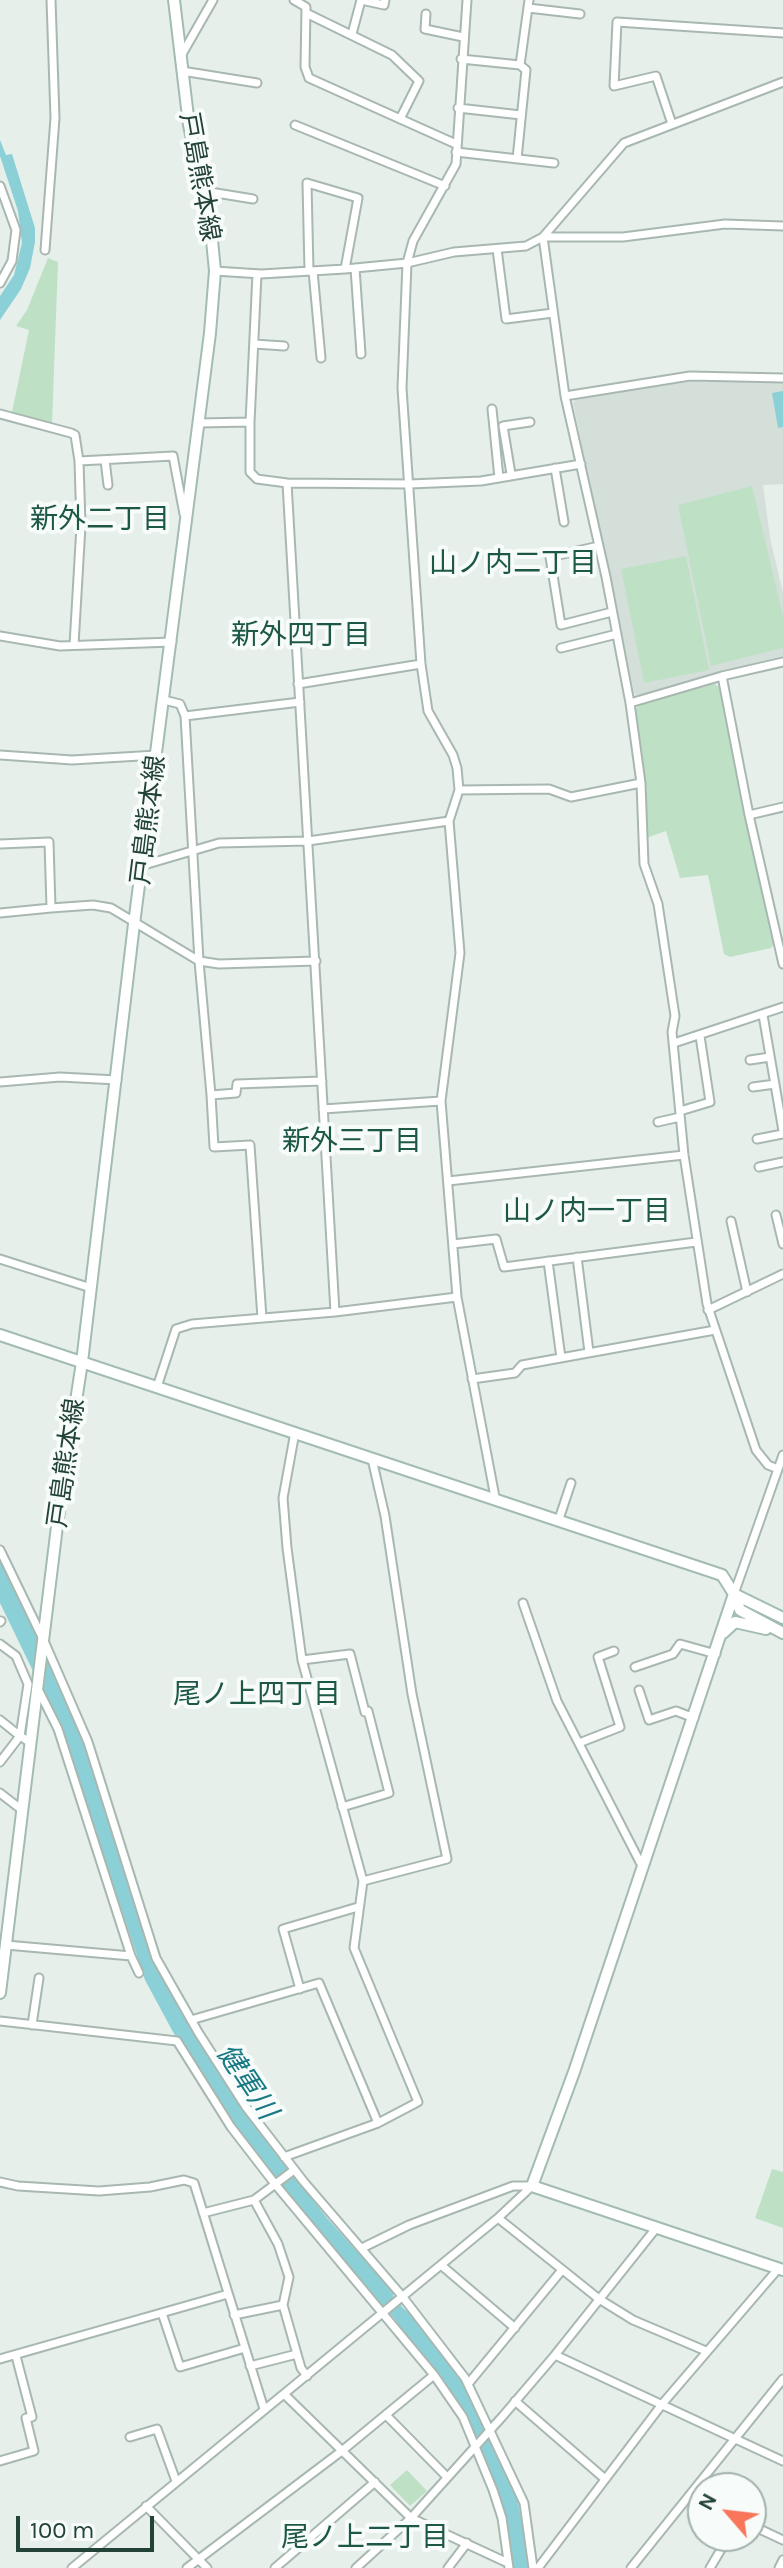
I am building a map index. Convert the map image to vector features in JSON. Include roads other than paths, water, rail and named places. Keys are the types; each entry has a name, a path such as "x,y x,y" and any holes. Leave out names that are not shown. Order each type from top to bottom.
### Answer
{"main road":[{"name":"戸島熊本線","path":"39,1691 58,1518 82,1362 134,924 172,642 215,271 204,191 189,125 174,0"},
{"path":"0,1335 495,1497 722,1575 740,1610 783,1633"},
{"path":"734,1594 783,1618"},
{"path":"734,1594 574,2072 532,2186 780,2270"},
{"path":"722,1634 735,1622 783,1633"},
{"path":"0,1993 39,1691"}],"street":[{"path":"45,250 55,118 51,0"},
{"path":"181,56 213,0"},
{"path":"294,0 392,55 419,81 400,119"},
{"path":"352,34 361,0 384,5 385,0"},
{"path":"467,0 456,164 413,241 407,263 402,388 421,664 428,711 453,755 459,790 449,821 460,953 441,1101 457,1297 495,1497"},
{"path":"520,65 529,4 580,14"},
{"path":"307,7 305,67 309,78 456,148 554,163"},
{"path":"426,14 425,29 463,37"},
{"path":"672,124 656,76 614,86 617,22 783,33"},
{"path":"461,59 520,65 526,70 517,159"},
{"path":"182,71 257,83"},
{"path":"215,271 257,274 345,269 407,263 454,252 526,246 543,237 624,143 783,82"},
{"path":"458,108 521,115"},
{"path":"295,125 445,186"},
{"path":"321,358 311,271 307,183 358,198 345,269"},
{"path":"0,186 16,230 12,261 0,283"},
{"path":"204,191 253,199"},
{"path":"543,237 623,237 725,224 783,226"},
{"path":"543,237 565,396 630,703 641,783 644,864 658,904 675,1016 672,1032 684,1155 708,1310 756,1450 768,1465 778,1469"},
{"path":"497,249 506,319 553,313"},
{"path":"355,268 361,354"},
{"path":"257,274 250,422 250,472 257,479 287,483 410,484 499,478 581,464"},
{"path":"254,344 284,346"},
{"path":"565,396 690,376 783,378"},
{"path":"492,409 499,478"},
{"path":"0,414 75,435 81,526 74,645"},
{"path":"199,423 250,422"},
{"path":"511,474 503,426 530,422"},
{"path":"79,461 173,456 186,526"},
{"path":"105,460 108,485"},
{"path":"555,468 564,522"},
{"path":"287,483 335,1312"},
{"path":"599,546 550,557 561,625 612,612"},
{"path":"561,648 617,634"},
{"path":"0,636 60,646 172,642"},
{"path":"630,703 783,662"},
{"path":"298,684 421,664"},
{"path":"722,676 783,964"},
{"path":"164,700 180,704 185,716 199,961 214,1147 250,1145 262,1318"},
{"path":"185,716 300,702"},
{"path":"0,755 72,760 157,755"},
{"path":"459,790 549,789 571,797 641,783"},
{"path":"749,815 783,807"},
{"path":"144,865 219,843 308,841 449,821"},
{"path":"0,844 49,842 51,908"},
{"path":"0,913 93,905 111,908 199,961 219,964 316,961"},
{"path":"674,1043 783,1007"},
{"path":"757,1139 783,1133 763,1015"},
{"path":"658,1122 710,1102 700,1036"},
{"path":"750,1060 770,1057"},
{"path":"0,1082 60,1077 117,1080"},
{"path":"211,1095 236,1093 237,1084 322,1081"},
{"path":"753,1087 775,1084"},
{"path":"323,1109 441,1101"},
{"path":"448,1181 684,1155"},
{"path":"759,1167 783,1162"},
{"path":"776,1215 783,1244"},
{"path":"731,1221 747,1292"},
{"path":"453,1244 496,1239 504,1267 696,1242"},
{"path":"577,1257 589,1352"},
{"path":"0,1259 91,1288"},
{"path":"548,1261 561,1358"},
{"path":"708,1310 783,1274"},
{"path":"157,1387 176,1329 192,1324 335,1312 457,1297"},
{"path":"472,1379 515,1373 522,1365 715,1330"},
{"path":"284,2157 378,2123 418,2102 354,1948 363,1881 302,1660 283,1498 295,1432"},
{"path":"734,1594 783,1455"},
{"path":"363,1881 447,1859 412,1694 385,1516 372,1459"},
{"path":"559,1519 571,1483"},
{"path":"0,1550 88,1742 156,1958 246,2107 294,2170 402,2296 468,2384 524,2503 536,2568"},
{"path":"523,1603 557,1701 643,1867"},
{"path":"0,1644 16,1656 28,1684 20,1736 0,1762"},
{"path":"635,1667 673,1654 680,1644 716,1654"},
{"path":"579,1743 620,1727 598,1657 614,1651"},
{"path":"302,1660 350,1654 367,1712 389,1793 342,1807"},
{"path":"639,1690 649,1720 676,1711 694,1718"},
{"path":"39,1691 58,1729 139,1973"},
{"path":"0,1720 31,1743"},
{"path":"0,1793 22,1810"},
{"path":"300,1989 283,1929 358,1907"},
{"path":"6,1945 131,1956"},
{"path":"32,2025 39,1978"},
{"path":"191,2020 319,1983 378,2123"},
{"path":"0,2021 177,2041 231,2127 384,2312 463,2417 502,2518 508,2565"},
{"path":"203,2213 254,2200 294,2170"},
{"path":"0,2182 99,2191 189,2181 196,2186 264,2409"},
{"path":"362,2248 409,2225 513,2186 532,2186"},
{"path":"72,2568 498,2218 532,2186"},
{"path":"254,2200 278,2244 289,2277 283,2305 301,2368 307,2376"},
{"path":"498,2218 599,2299 633,2320 706,2351"},
{"path":"356,2568 411,2518 491,2429 555,2355 657,2227"},
{"path":"441,2265 515,2328"},
{"path":"468,2384 562,2270"},
{"path":"536,2568 663,2403 780,2270"},
{"path":"0,2359 228,2294"},
{"path":"234,2315 283,2305"},
{"path":"162,2313 180,2367 245,2348"},
{"path":"250,2366 297,2354"},
{"path":"555,2355 783,2461"},
{"path":"0,2461 34,2451 26,2418 32,2417 16,2356"},
{"path":"187,2568 343,2450 434,2375"},
{"path":"709,2472 783,2379"},
{"path":"284,2394 411,2518 508,2565"},
{"path":"515,2401 605,2479"},
{"path":"386,2415 447,2477"},
{"path":"130,2437 157,2429 176,2481"},
{"path":"275,2568 375,2482"},
{"path":"631,2568 687,2499"},
{"path":"146,2506 207,2568"},
{"path":"448,2568 467,2543"},
{"path":"779,2568 783,2560"}],"water":[{"path":"0,140 6,155 12,154 35,228 35,242 30,268 21,289 0,320 0,296 14,275 22,243 18,211 0,156"},
{"path":"783,391 783,427 778,428 772,393"},
{"path":"0,1561 72,1708 157,1965 176,2002 270,2146 327,2218 412,2315 460,2379 486,2423 516,2491 530,2568 513,2568 509,2543 481,2452 420,2354 394,2318 317,2232 234,2126 173,2032 145,1980 62,1731 0,1603"}],"district":[{"name":"新外二丁目","path":"100,520"},
{"name":"山ノ内二丁目","path":"513,564"},
{"name":"新外四丁目","path":"301,636"},
{"name":"新外三丁目","path":"352,1142"},
{"name":"山ノ内一丁目","path":"587,1212"},
{"name":"尾ノ上四丁目","path":"257,1695"},
{"name":"尾ノ上二丁目","path":"365,2538"}],"water label":[{"name":"健軍川","path":"246,2082"}]}
